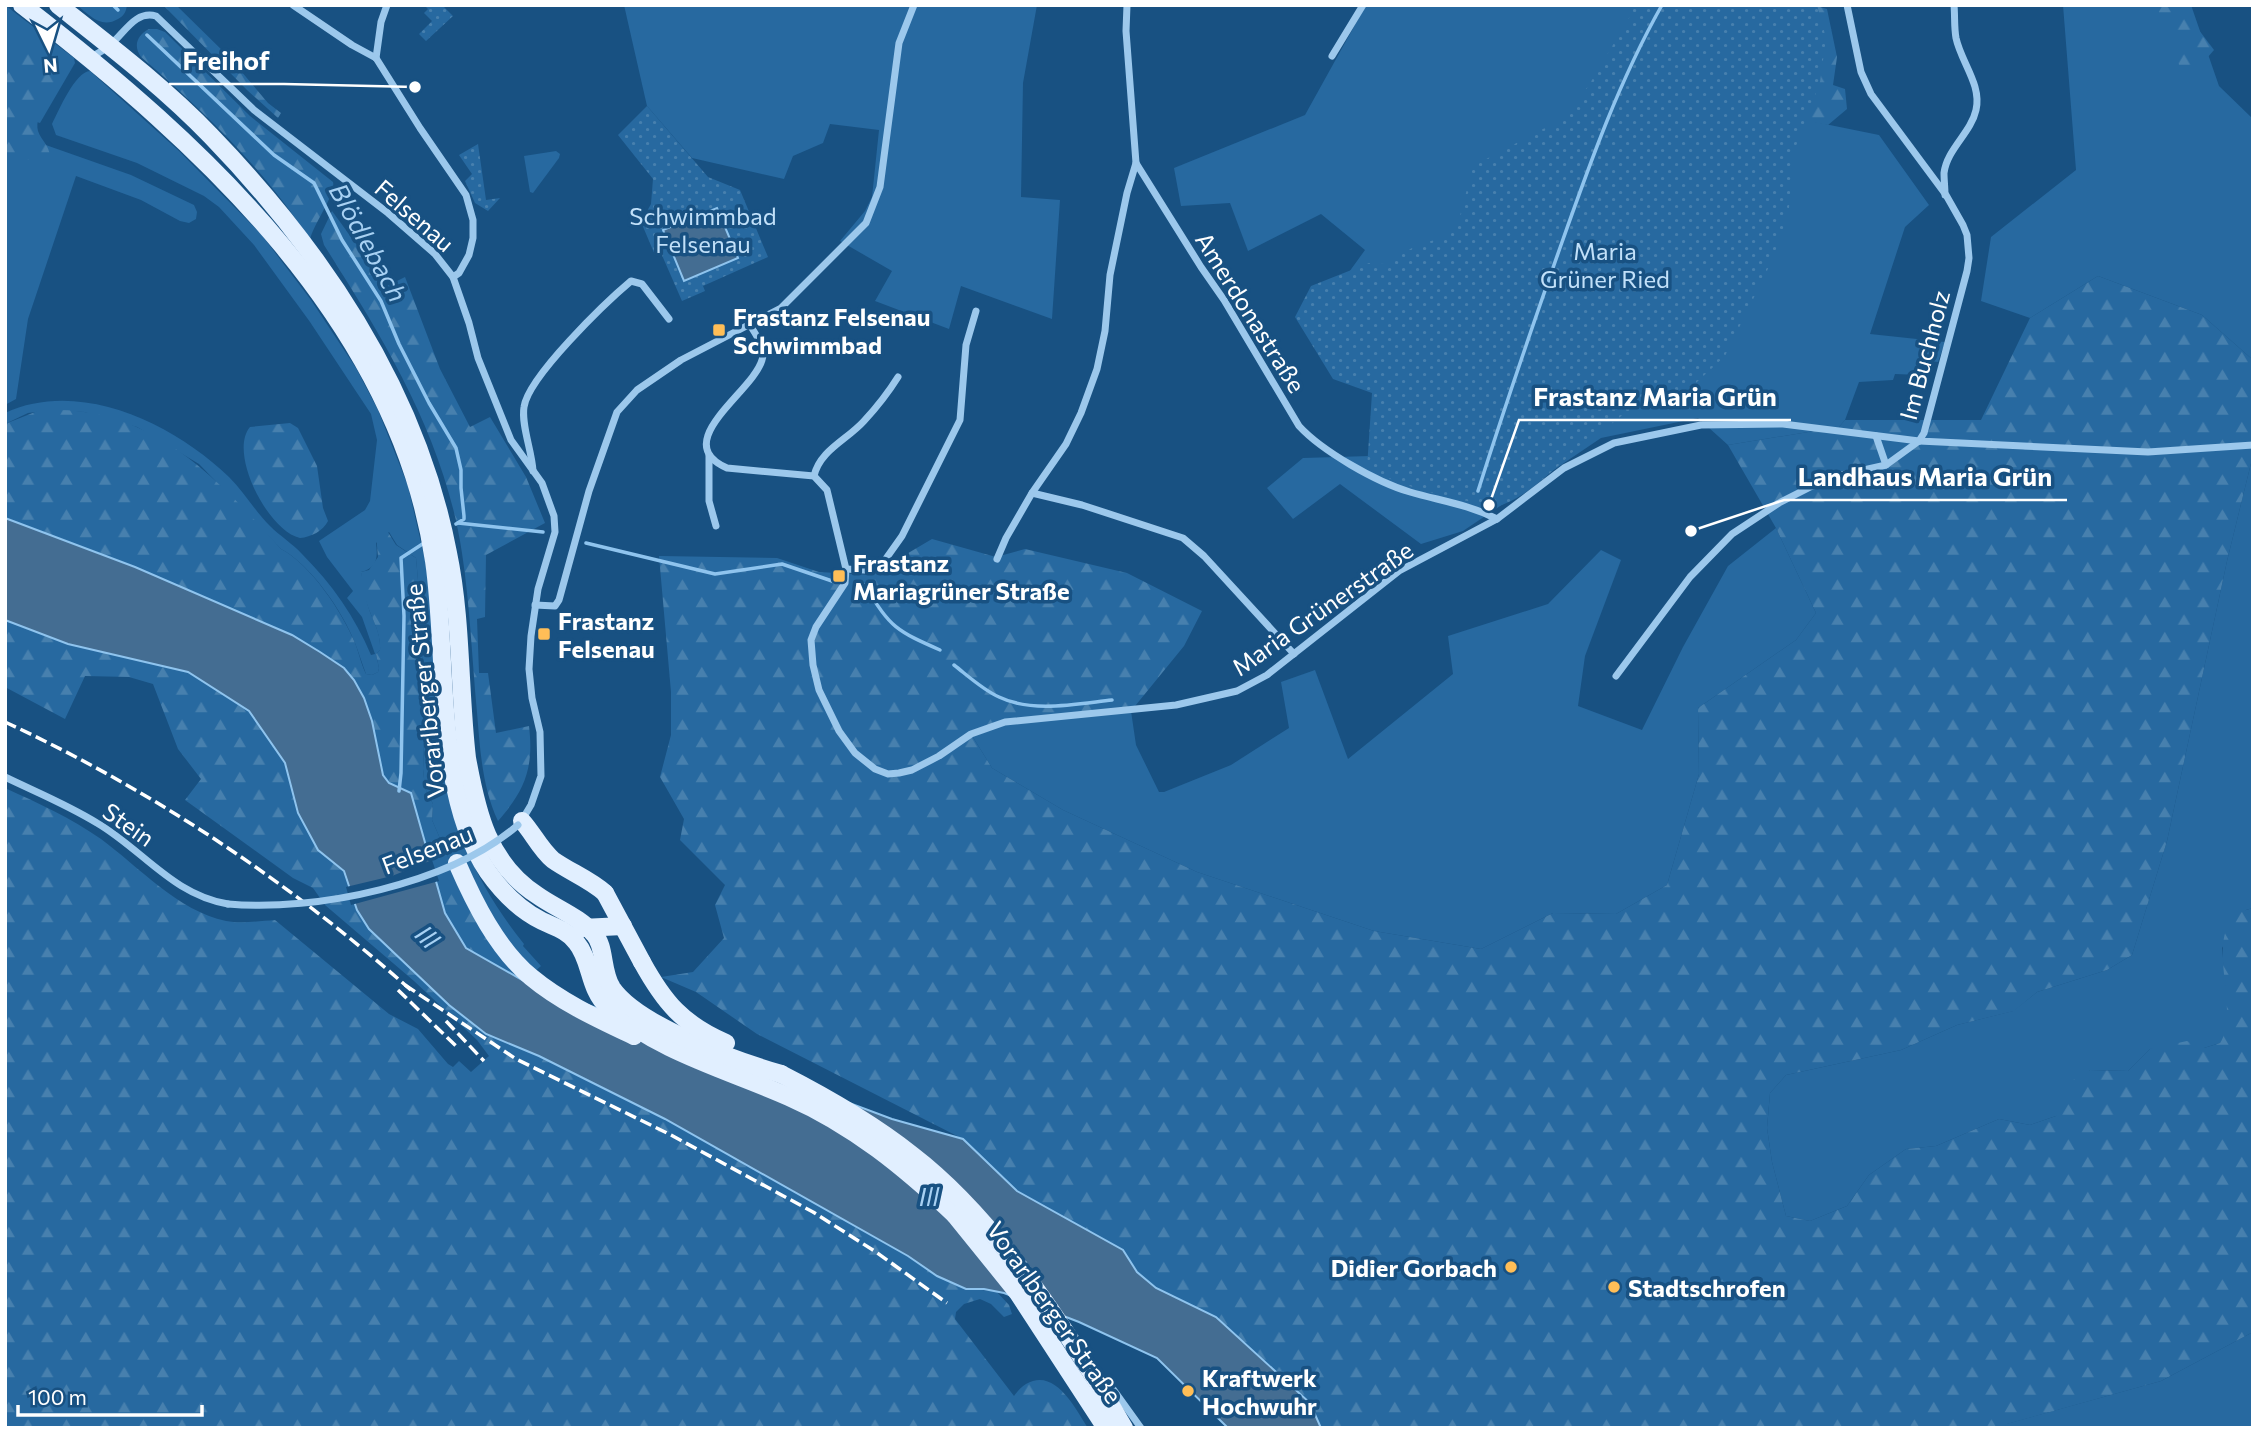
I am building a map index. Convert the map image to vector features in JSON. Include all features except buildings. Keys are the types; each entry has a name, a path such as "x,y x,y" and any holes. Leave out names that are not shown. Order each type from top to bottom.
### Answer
{"main road":[{"name":"Vorarlberger Straße","path":"22,5 90,58 194,150 278,239 319,294 363,364 399,437 413,475 429,534 438,587 452,761 464,819 473,847 488,872 512,901 541,921 564,931 576,941 597,994 604,1004 628,1023 711,1065 793,1098 848,1128 914,1176 955,1215 999,1267 1106,1428"},
{"name":"Vorarlberger Straße","path":"58,5 110,46 210,135 293,229 352,315 391,382 422,454 447,544 456,616 467,758 472,788 488,841 515,877 530,891 588,927"},
{"path":"520,823 543,851 590,880 605,893 659,992 681,1017 727,1049"},
{"path":"457,863 498,938 528,975 586,1014 645,1041 665,1043"},
{"path":"564,931 623,926 606,946 602,959"},
{"path":"583,954 588,927"},
{"path":"588,927 600,942 607,979 613,989 635,1010 670,1030 727,1049"},
{"name":"Vorarlberger Straße","path":"727,1049 763,1061 780,1074 855,1115 903,1148 961,1198 1012,1259 1052,1315 1124,1428"}],"street":[{"path":"293,5 376,58 466,195 473,220 473,238 470,256 459,273 453,277"},
{"path":"376,58 381,22 387,5"},
{"path":"535,605 555,606 559,600 589,491 617,412 637,390 681,360 781,308 866,223 880,187 899,43 914,5"},
{"name":"Amerdonastraße","path":"1127,5 1126,31 1136,163 1200,267 1224,300 1298,426 1311,440 1350,464 1399,487 1469,505 1497,519"},
{"path":"1332,56 1363,5"},
{"name":"Im Buchholz","path":"1847,5 1861,72 1871,94 1964,225 1969,258 1924,433 1919,441 2148,452 2253,445"},
{"path":"1945,195 1944,173 1949,158 1969,127 1977,101 1976,90 1956,37 1954,5"},
{"name":"Felsenau","path":"90,58 110,46 136,19 156,16 254,110 388,213 435,254 453,277 490,389 511,440 542,484 550,505 555,532 535,605 529,669 540,732 541,776 531,805 520,823 480,852 396,884 313,903 251,906 228,904"},
{"path":"997,559 1032,493 1066,444 1097,369 1105,331 1110,275 1136,163"},
{"name":"Felsenau","path":"533,471 533,453 523,408 529,390 599,308 631,281 642,284 669,319"},
{"path":"709,455 727,468 814,476 827,489 846,569 864,569 885,560 902,536 960,420 966,345 976,311"},
{"path":"716,526 709,501 709,455 706,437 713,424 758,369 763,358 762,346 750,325"},
{"path":"814,476 822,456 851,435 898,377"},
{"name":"Maria Grünerstraße","path":"846,569 845,583 816,627 811,640 813,665 819,690 839,731 866,763 888,774 912,770 939,756 971,734 1005,722 1165,707 1237,691 1267,675 1399,571 1497,519 1564,468 1614,443 1702,425 1783,424 1919,441"},
{"path":"1876,436 1886,465"},
{"path":"1616,676 1682,586 1732,534 1779,503 1828,478 1886,465 1919,441"},
{"path":"1032,493 1082,505 1183,538 1204,556 1294,654"},
{"name":"Stein","path":"5,777 96,822 121,838 181,888 198,897 228,904"},
{"path":"1050,1352 1060,1351 1113,1389 1141,1428"}],"green space":[{"path":"5,5 74,58 75,63 40,123 5,113"},
{"path":"77,5 127,5 122,17 112,22 101,22"},
{"path":"176,5 229,57 268,103 281,113 278,118 247,90 165,7"},
{"path":"424,5 442,5 453,16 426,41 419,34 432,21 424,13 428,9"},
{"path":"624,5 1037,5 1023,83 1021,197 1060,200 1052,319 961,286 949,329 875,301 892,271 840,241 865,211 872,197 879,130 830,124 823,143 793,156 784,179 692,158 647,106"},
{"path":"1366,5 1816,5 1815,122 1879,135 1929,205 1905,227 1870,334 1945,342 1938,362 1924,360 1920,375 1895,374 1893,380 1859,382 1845,420 1839,427 1728,445 1698,418 1601,438 1463,531 1421,544 1340,484 1293,519 1267,488 1303,458 1370,456 1391,392 1315,319 1365,250 1321,214 1248,251 1230,203 1181,206 1174,168 1305,115"},
{"name":"Maria Grüner Ried","path":"1633,5 1817,5 1826,38 1820,82 1793,154 1789,208 1781,237 1725,356 1683,395 1625,413 1594,438 1590,436 1532,488 1507,503 1494,507 1445,496 1414,488 1367,468 1372,393 1333,379 1295,317 1311,286 1369,263 1384,264 1412,248 1442,237 1460,216 1473,166 1564,118 1589,85 1632,13"},
{"path":"1813,5 1827,9 1837,57 1833,85 1845,89 1847,109 1828,125 1795,119"},
{"path":"2063,5 2191,5 2219,86 2253,119 2253,360 2202,315 2098,276 2030,318 1981,301 1991,237 2076,170"},
{"path":"2156,5 2180,5 2214,50 2200,66 2181,70"},
{"path":"149,29 165,32 250,116 333,182 331,194 310,240 273,189 232,142 141,57 137,49 138,41"},
{"path":"13,48 30,50 48,59 59,80 44,104 37,124 50,156 40,162 5,155 5,56"},
{"path":"90,71 179,151 261,234 311,300 356,368 378,410 408,486 425,560 464,845 498,909 523,946 541,966 524,981 461,887 432,820 433,804 425,788 423,769 425,714 416,558 397,545 389,532 376,543 373,565 361,572 380,644 380,650 376,654 378,672 366,674 350,631 325,590 304,566 281,549 199,464 137,427 84,412 52,410 28,413 5,424 5,413 34,404 64,401 94,404 124,412 154,424 181,440 229,477 270,526 313,565 350,614 371,655 375,654 362,617 347,598 353,591 327,557 319,541 365,510 370,501 377,440 371,414 310,322 254,245 219,207 204,196 137,163 56,135 52,124 63,101 79,78"},
{"name":"Schwimmbad Felsenau","path":"647,106 708,177 740,190 768,257 703,286 705,291 682,301 661,253 655,255 641,222 651,204 653,179 618,135"},
{"path":"5,119 43,144 131,175 194,205 197,212 196,219 189,223 180,221 141,200 76,176 28,319 16,399 5,405"},
{"path":"478,144 486,200 500,198 488,211 475,203 465,181 472,174 459,155"},
{"path":"556,151 560,154 559,158 533,193 530,192 524,156"},
{"path":"332,211 387,286 405,277 440,369 470,427 490,417 526,477 545,523 486,555 485,617 477,619 479,673 488,673 496,733 529,726 530,741 526,778 515,799 498,821 488,795 479,739 467,592 454,511 442,470 410,392 324,245 321,234"},
{"path":"2098,276 2202,315 2253,360 2253,455 2227,561 2167,841 2132,955 2107,970 2037,992 2014,1011 1957,1025 1901,1050 1786,1075 1770,1093 1767,1128 1772,1162 1786,1216 1810,1221 1847,1206 1869,1175 1906,1149 1936,1146 1999,1119 2030,1125 2056,1116 2060,1088 2090,1070 2128,1071 2150,1049 2187,1041 2204,1048 2220,1043 2226,1027 2227,1009 2223,967 2226,930 2236,916 2253,908 2253,1332 2161,1381 2007,1424 2004,1428 1321,1428 1310,1403 1216,1317 1156,1288 1137,1272 1122,1250 1017,1191 963,1139 757,1034 696,992 661,977 693,972 724,938 715,905 725,885 680,840 684,819 660,777 671,735 671,692 659,556 777,558 819,572 871,575 932,539 996,557 1025,549 1127,573 1202,611 1184,646 1131,711 1005,722 971,734 992,768 1063,810 1197,872 1374,931 1481,949 1553,913 1616,914 1667,885 1699,774 1698,708 1796,640 1816,613 1776,528 1728,445 1839,427 1845,420 1981,420 2030,318"},
{"path":"40,410 79,411 114,419 146,432 176,449 204,470 281,549 303,566 324,590 355,643 366,674 372,675 378,672 379,668 376,654 380,650 379,637 365,598 361,572 369,570 378,557 376,534 386,529 396,545 416,558 425,714 423,769 425,788 433,804 432,820 461,887 524,981 466,948 445,913 411,793 389,783 383,775 372,721 344,668 292,635 135,567 5,518 5,424"},
{"path":"290,423 298,428 317,466 323,508 328,521 316,533 300,538 288,532 264,507 248,472 244,454 245,439 250,427"},
{"path":"2253,455 2253,908 2246,910 2222,948 2228,1006 2227,1034 2220,1043 2204,1048 2150,1049 2128,1071 2090,1070 2056,1116 2030,1125 1999,1119 1936,1146 1906,1149 1869,1175 1847,1206 1810,1221 1786,1216 1772,1162 1767,1128 1770,1093 1786,1075 1901,1050 1957,1025 2013,1011 2037,992 2107,970 2132,955 2167,841 2227,561"},
{"path":"1776,528 1816,613 1796,640 1698,708 1699,774 1667,885 1616,914 1553,913 1481,949 1374,931 1197,872 1063,810 992,768 971,734 1005,722 1131,711 1136,745 1159,792 1164,792 1231,765 1289,728 1281,682 1315,670 1348,759 1453,674 1448,636 1548,604 1601,550 1621,560 1585,656 1578,706 1642,730 1683,647 1728,566"},
{"path":"5,620 68,644 188,672 249,711 285,763 298,813 318,850 344,871 357,910 369,929 449,1005 486,1034 539,1056 665,1119 908,1256 937,1276 966,1289 996,1291 1009,1305 1012,1314 1004,1317 991,1304 980,1299 964,1304 956,1312 955,1319 1014,1396 1026,1384 1036,1380 1046,1381 1063,1392 1088,1428 5,1428 5,788 90,831 175,898 208,916 232,922 275,920 389,1014 418,1029 453,1067 459,1061 471,1072 489,1056 477,1040 414,981 325,905 313,888 293,878 185,800 201,779 178,749 153,684 129,677 85,676 65,719 5,687"},
{"path":"2253,1332 2253,1428 2004,1428 2006,1424 2161,1381"}],"water":[{"name":"Schwimmbad Felsenau","path":"717,208 738,258 684,281 663,230"},
{"name":"Ill","path":"5,518 135,567 292,635 344,668 364,698 372,721 383,775 389,783 411,793 445,913 466,948 524,981 892,1119 963,1139 1017,1191 1123,1250 1137,1272 1156,1288 1216,1317 1310,1403 1321,1428 1228,1428 1157,1358 1079,1322 1004,1293 966,1289 937,1276 908,1256 665,1119 539,1056 486,1034 449,1005 369,929 357,910 344,871 318,850 298,813 285,763 249,711 188,672 68,644 5,620"}],"pier":[{"path":"432,860 439,881 351,905 346,887 392,876"}],"waterway":[{"path":"113,5 118,10"},
{"path":"1478,491 1594,153 1632,63 1662,5"},
{"name":"Blödlebach","path":"147,35 274,155 314,183 342,240 381,301 429,403 456,448 461,470 464,516 464,519 456,524"},
{"path":"458,523 543,532"},
{"name":"Blödlebach","path":"399,791 404,616 401,558 424,543"},
{"path":"586,543 715,574 782,564 835,582"},
{"path":"857,582 866,586 881,611 896,627 940,650"},
{"path":"954,665 987,691 1012,702 1054,706 1112,700"}],"railway":[{"path":"5,722 114,778 218,842 317,913 412,991"},
{"path":"405,985 516,1059 671,1135 813,1212 876,1252 947,1303"},
{"path":"398,990 456,1046"},
{"path":"446,1021 484,1061"}],"place":[{"name":"Freihof","path":"415,87"},
{"name":"Frastanz Felsenau Schwimmbad","path":"719,330"},
{"name":"Frastanz Maria Grün","path":"1489,505"},
{"name":"Landhaus Maria Grün","path":"1691,531"},
{"name":"Frastanz Mariagrüner Straße","path":"839,576"},
{"name":"Frastanz Felsenau","path":"544,634"},
{"name":"Didier Gorbach","path":"1511,1267"},
{"name":"Stadtschrofen","path":"1614,1287"},
{"name":"Kraftwerk Hochwuhr","path":"1188,1391"}]}
